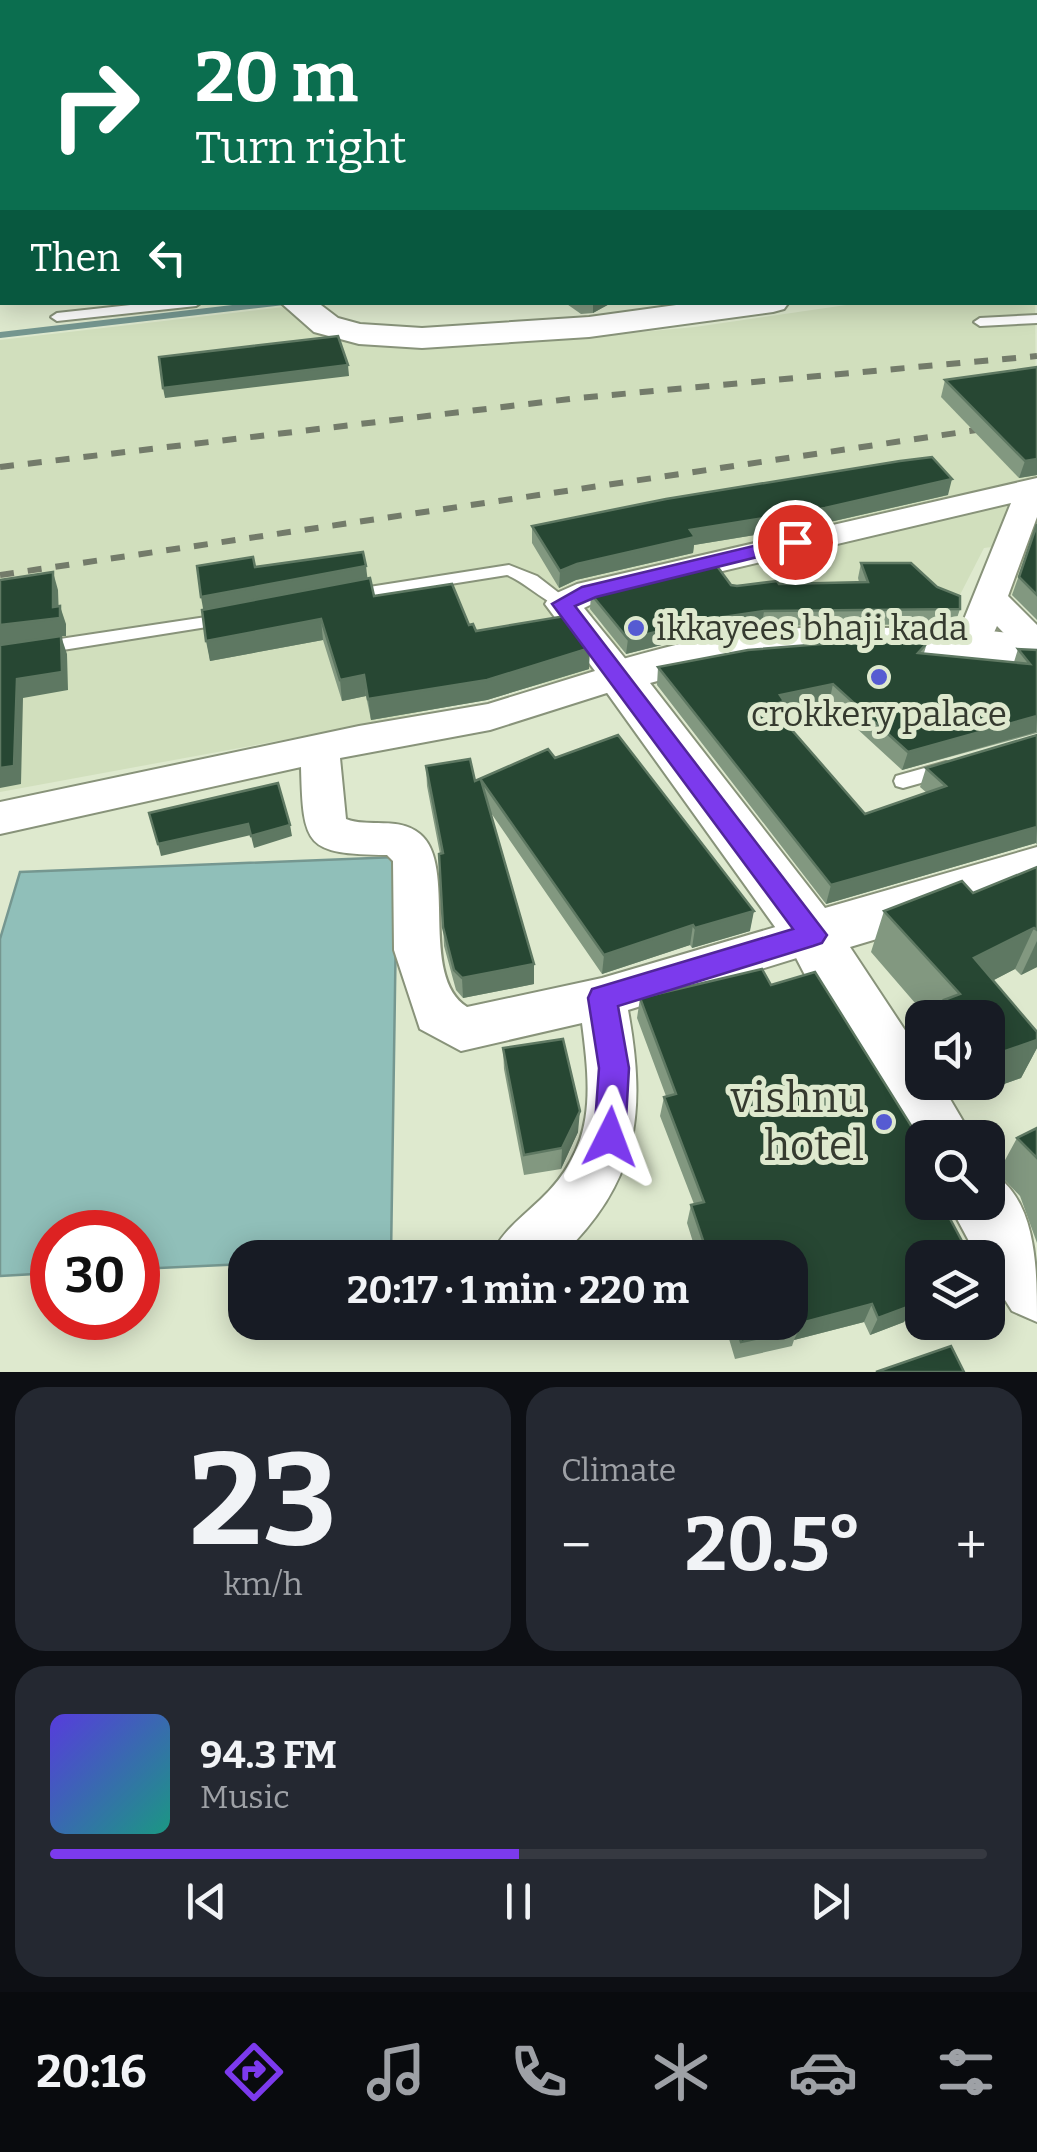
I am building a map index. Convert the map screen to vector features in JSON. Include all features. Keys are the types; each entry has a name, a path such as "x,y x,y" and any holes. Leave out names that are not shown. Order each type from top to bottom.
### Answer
{"street":[{"path":"298,305 326,325 359,334 422,338 590,327 751,305"},
{"path":"928,1120 840,984 813,935 562,604 589,592 1034,487 1028,524 990,598 972,644"},
{"path":"990,598 1037,648"},
{"path":"0,818 320,748 490,717 704,653 763,646 972,644 1037,648"},
{"path":"320,748 327,827 338,838 392,839 405,845 414,858 417,950 437,1014 460,1030 602,998 1037,869"},
{"path":"536,1240 585,1192 610,1137 614,1068 602,998"},
{"path":"994,1220 1037,1286"}],"lane":[{"path":"56,317 168,305"},
{"path":"980,322 1037,319"},
{"path":"336,598 508,570 531,579 562,604"},
{"path":"0,654 142,635 239,616"},
{"path":"904,781 961,765"}],"shaded area":[{"path":"846,305 1035,305 1037,616 1004,589 1023,543 984,548 943,628 811,624 742,630 700,624 617,650 596,614 560,625 596,672 364,725 0,792 0,340 284,307 319,334 356,344 477,347 695,327"}],"water":[{"path":"397,857 391,1240 228,1240 228,1265 160,1268 160,1210 30,1210 30,1274 0,1276 0,939 20,872"}],"building":[{"path":"338,336 348,365 163,388 159,357"},
{"path":"1037,367 1037,459 1025,461 945,380"},
{"path":"932,457 952,479 825,508 690,530 695,537 560,571 532,526 666,499"},
{"path":"1037,524 1037,595 1019,577"},
{"path":"363,552 366,566 201,597 197,566 253,557 255,567"},
{"path":"714,562 731,585 737,586 777,581 868,582 861,563 911,563 937,587 960,596 960,609 764,611 703,620 628,639 591,594"},
{"path":"53,572 53,607 60,606 60,618 0,625 0,580"},
{"path":"370,578 374,596 452,584 469,625 473,624 476,631 565,616 590,648 487,680 368,699 364,675 340,680 321,619 206,641 202,610"},
{"path":"61,636 62,672 17,679 14,766 0,768 0,645"},
{"path":"847,642 927,643 918,653 1030,664 1018,649 1037,650 1037,716 908,752 833,684 780,695 784,701 771,706 865,814 946,786 926,768 1037,735 1037,827 831,885 658,667 748,650"},
{"path":"618,735 754,911 695,928 693,925 604,955 481,780 534,964 462,978 454,970 443,927 439,854 443,853 426,766 470,759 475,781 548,749 555,758"},
{"path":"278,783 290,825 251,836 248,824 158,844 149,813"},
{"path":"1037,867 1037,930 1034,928 974,958 1037,1032 1037,1040 1005,1051 1005,1000 944,1000 960,994 884,911 962,881 973,893"},
{"path":"762,969 771,985 815,972 908,1120 905,1220 951,1220 961,1240 905,1240 905,1308 878,1318 872,1304 808,1321 808,1240 703,1240 691,1205 704,1202 664,1097 676,1094 640,998"},
{"path":"563,1039 580,1111 562,1148 524,1155 503,1048"},
{"path":"1037,1128 1037,1158 1017,1138"},
{"path":"951,1346 964,1372 876,1372"}],"waterway":[{"path":"0,335 258,305"}],"railway":[{"path":"0,467 578,398 1037,356"},
{"path":"0,575 1037,421"}],"place":[{"name":"ikkayees bhaji kada","path":"636,628"},
{"name":"crokkery palace","path":"879,677"},
{"name":"vishnu hotel","path":"884,1122"}],"route":[{"path":"610,1137 614,1068 602,998 813,935 562,604 589,592 795,542"}]}
